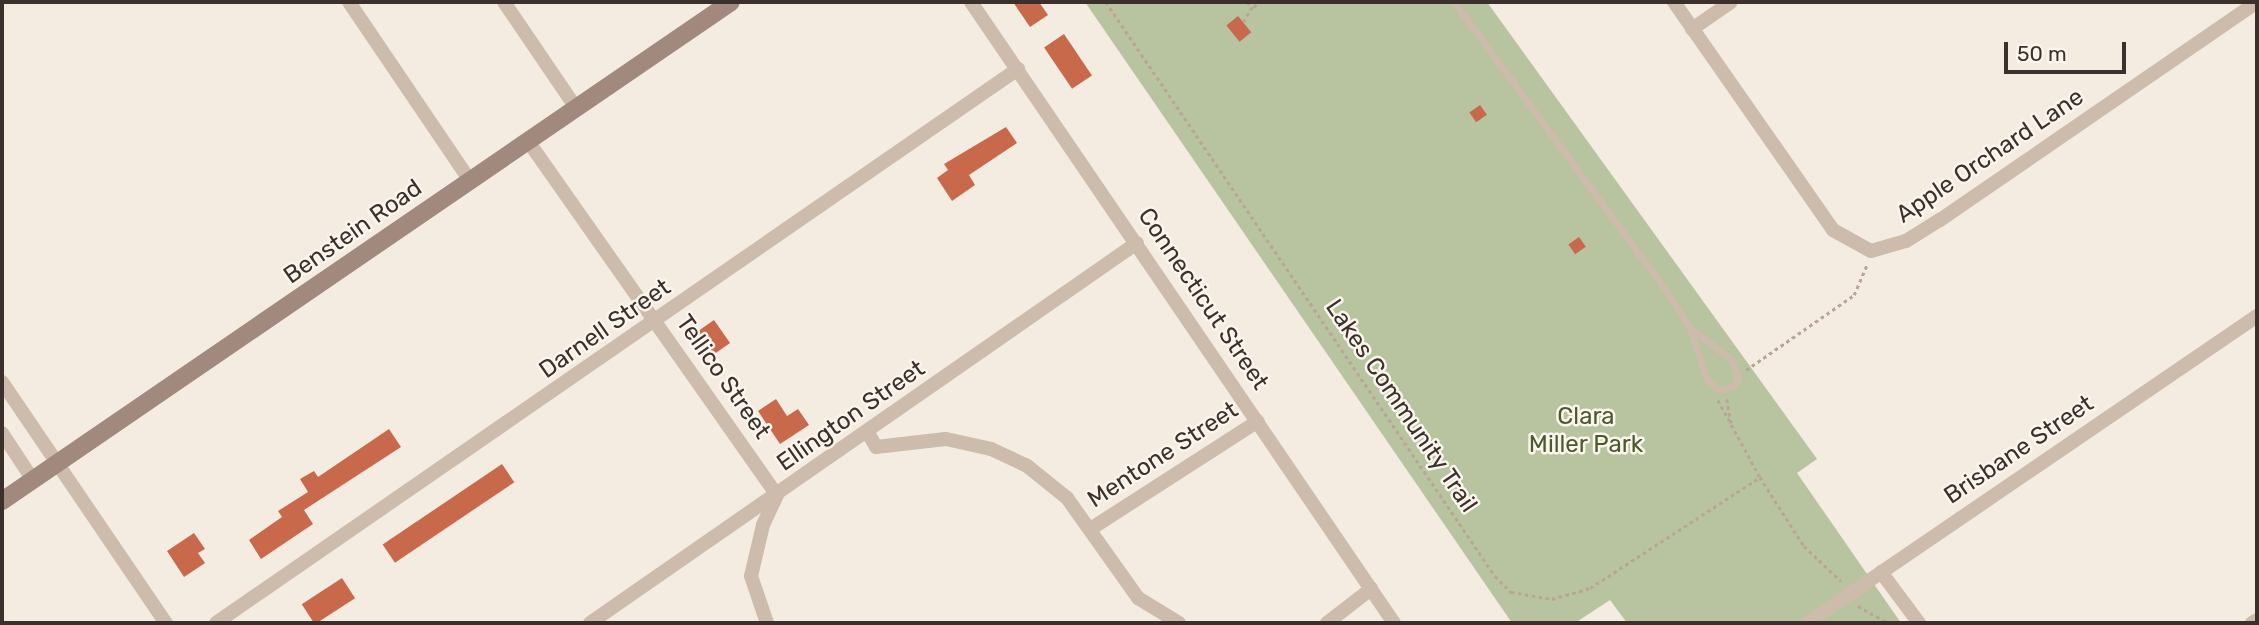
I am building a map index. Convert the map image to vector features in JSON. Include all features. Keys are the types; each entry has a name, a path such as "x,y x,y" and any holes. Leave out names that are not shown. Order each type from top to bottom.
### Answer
{"street":[{"path":"349,2 470,181"},
{"path":"504,2 576,108"},
{"name":"Benstein Road","path":"2,501 731,2"},
{"name":"Connecticut Street","path":"971,2 1394,623"},
{"path":"1674,2 1833,230 1871,251"},
{"path":"1692,29 1731,2"},
{"name":"Apple Orchard Lane","path":"1871,251 1891,248 1940,220 2257,2"},
{"name":"Darnell Street","path":"216,623 656,322 1018,69"},
{"name":"Tellico Street","path":"528,141 777,495"},
{"name":"Ellington Street","path":"590,623 868,433 1137,243"},
{"name":"Brisbane Street","path":"1807,623 2257,316"},
{"path":"2,382 166,623"},
{"name":"Mentone Street","path":"1092,528 1258,421"},
{"path":"2,433 33,480"},
{"path":"868,433 876,447 946,439 990,449 1047,481 1092,528 1138,598 1179,623"},
{"path":"767,623 751,576 763,525 777,495"},
{"path":"1881,572 1919,623"},
{"path":"1326,623 1371,589"},
{"path":"2252,623 2257,620"}],"lane":[{"path":"1454,2 1690,328 1731,359 1737,368 1734,386 1713,387 1702,369 1690,328"}],"path":[{"name":"Lakes Community Trail","path":"1106,2 1488,564 1511,592 1552,599 1590,588 1760,477"},
{"path":"1247,2 1252,6"},
{"path":"1243,22 1252,6 1259,2"},
{"path":"1745,377 1746,369 1854,295 1871,251"},
{"path":"1713,387 1760,477 1804,546 1862,610 1889,623"},
{"path":"1732,396 1727,398 1732,427"}],"green space":[{"name":"Clara Miller Park","path":"1085,2 1487,2 1817,459 1797,473 1901,623 1627,623 1610,600 1575,623 1512,623"}],"building":[{"path":"1013,2 1039,2 1048,15 1030,27"},
{"path":"1238,16 1251,32 1240,42 1226,25"},
{"path":"1064,34 1092,75 1072,89 1044,47"},
{"path":"1480,105 1487,115 1476,122 1469,112"},
{"path":"1006,127 1017,143 969,175 975,185 952,201 937,178 948,170 944,164"},
{"path":"1579,237 1586,247 1575,254 1568,244"},
{"path":"714,320 730,343 705,361 689,338"},
{"path":"776,399 787,416 798,409 809,425 780,444 758,411"},
{"path":"389,429 401,447 304,510 313,524 261,559 249,540 282,517 278,511 308,492 300,479 314,471 318,477"},
{"path":"502,464 514,482 395,563 383,545"},
{"path":"194,533 205,549 198,553 205,563 184,577 167,551"},
{"path":"342,578 355,598 317,623 314,623 302,604"}]}
